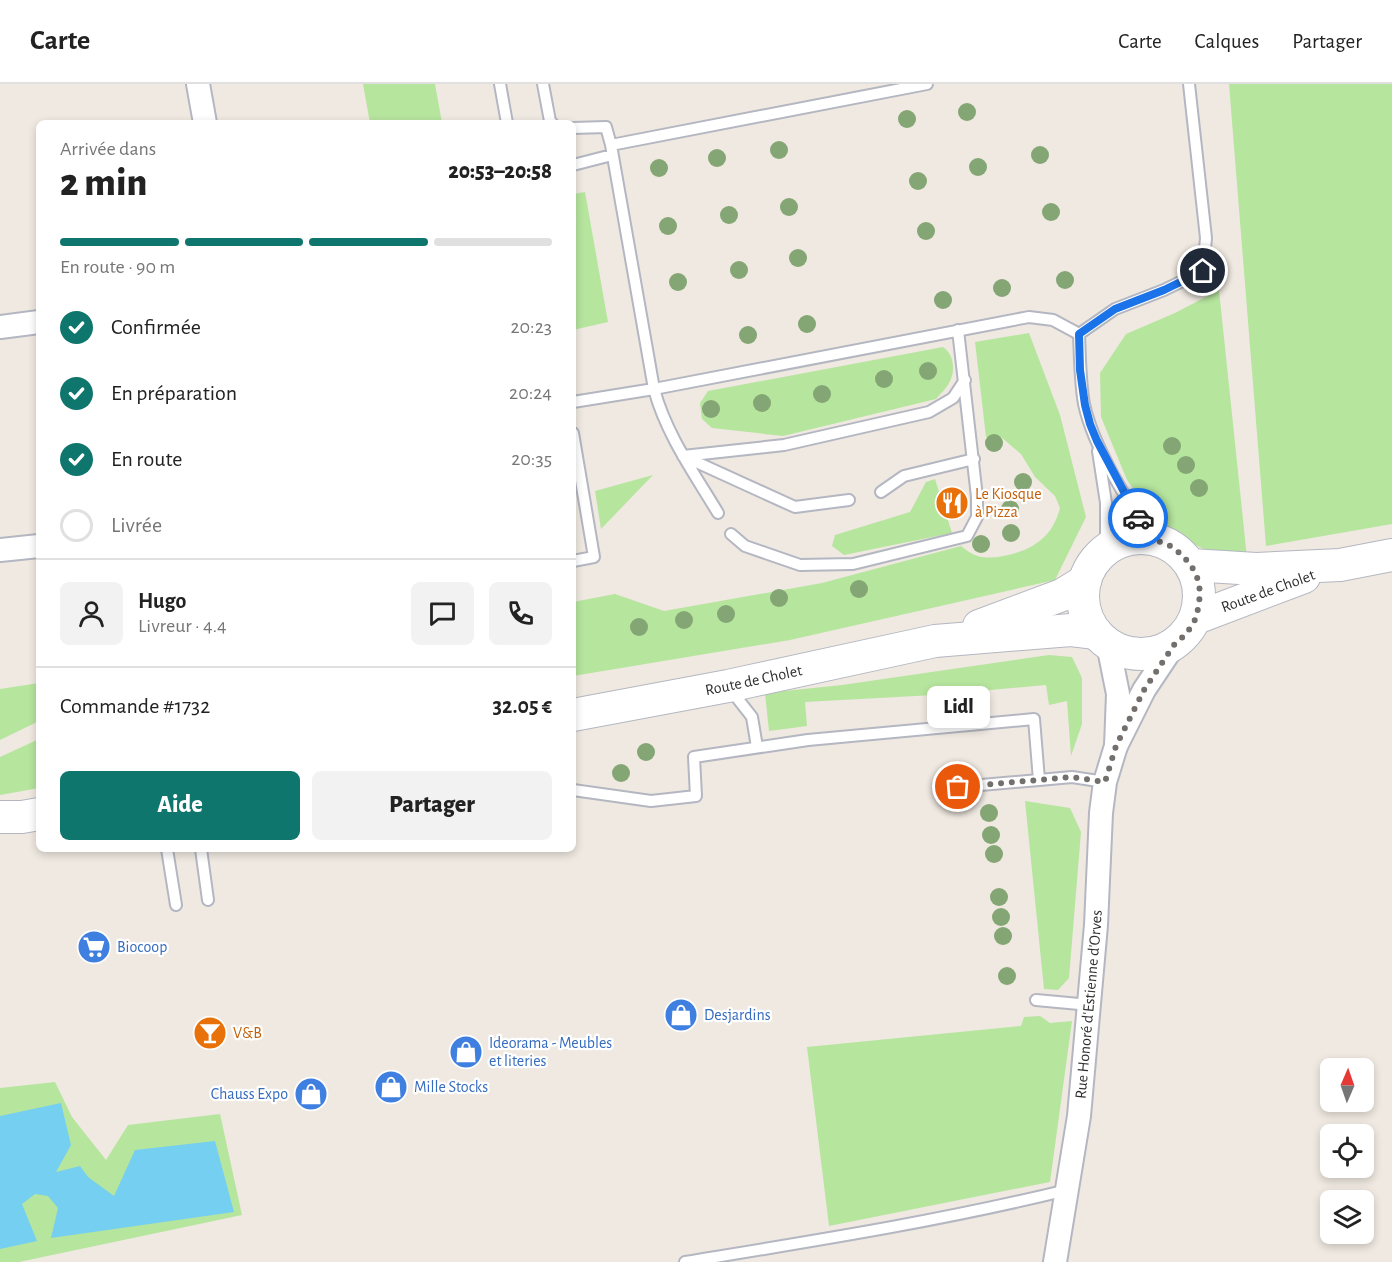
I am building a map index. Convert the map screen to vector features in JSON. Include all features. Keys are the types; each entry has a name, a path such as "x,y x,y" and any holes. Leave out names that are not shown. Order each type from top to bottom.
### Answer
{"main road":[{"path":"1138,538 1155,540 1169,545 1191,565 1200,591 1196,618 1187,633 1174,645 1158,652 1141,654 1124,652 1102,638 1089,621 1084,608 1085,581 1090,569 1106,550 1121,542 1138,538"},
{"name":"Route de Cholet","path":"1196,618 1260,592 1340,565 1392,555"},
{"name":"Route de Cholet","path":"1191,565 1256,569 1340,565"},
{"name":"Route de Cholet","path":"576,714 728,686 934,641 1062,595 1085,581"},
{"name":"Route de Cholet","path":"934,641 1071,630 1102,638"}],"street":[{"path":"198,84 204,120"},
{"path":"0,327 36,322"},
{"path":"0,550 36,546"},
{"name":"Rue Honoré d'Estienne d'Orves","path":"1102,638 1118,694 1116,746"},
{"name":"Rue Honoré d'Estienne d'Orves","path":"1055,1262 1079,1116 1105,782 1116,746 1144,690 1174,645"}],"lane":[{"path":"500,84 506,120"},
{"path":"543,84 550,120"},
{"path":"576,164 611,150 927,84"},
{"path":"1079,334 1115,309 1164,290 1203,271 1206,238 1189,84"},
{"path":"576,128 606,127 659,407 683,456 718,513"},
{"path":"576,401 1029,317 1053,320 1079,334"},
{"path":"731,534 745,546 800,565 852,564 967,536 977,517 974,459 958,330"},
{"path":"1079,334 1080,370 1085,405 1097,441 1134,512 1155,540"},
{"path":"683,456 784,445 929,412 953,398 965,380"},
{"path":"1097,441 1106,503 1106,550"},
{"path":"576,451 594,557 576,560"},
{"path":"683,456 795,507 849,500"},
{"path":"881,492 904,476 974,459"},
{"path":"728,686 752,717 757,747"},
{"path":"576,790 651,801 696,796 694,757 808,740 1034,719 1039,780"},
{"path":"958,787 1072,777 1105,782"},
{"path":"167,852 176,905"},
{"path":"201,852 208,900"},
{"path":"1036,1000 1089,1005"},
{"path":"685,1262 849,1235 997,1207 1067,1190"}],"green space":[{"path":"363,84 435,84 441,120 369,120"},
{"path":"1229,84 1392,84 1392,524 1266,546"},
{"path":"585,192 608,322 576,329 576,194"},
{"path":"1219,290 1247,558 1212,553 1163,529 1127,480 1101,417 1100,373 1126,334 1175,313"},
{"path":"1029,333 1060,415 1086,517 1055,580 790,640 576,676 576,601 615,594 664,611 822,583 961,546 976,556 989,558 1015,553 1038,542 1052,528 1060,508 1055,496 1035,477 1021,454 1001,437 986,437 975,342"},
{"path":"943,347 952,359 953,374 948,385 936,399 783,436 712,428 702,419 700,403 708,391"},
{"path":"653,475 601,529 595,491"},
{"path":"935,479 952,533 844,555 832,546 835,535 910,512 926,482"},
{"path":"1049,655 1072,657 1082,678 1082,724 1071,756 1067,701 1049,705 1046,685 934,695 805,702 807,726 769,731 765,693 842,685"},
{"path":"36,683 36,722 0,740 0,689"},
{"path":"36,740 36,789 0,795 0,757"},
{"path":"1025,801 1070,808 1081,832 1069,978 1058,990 1044,989"},
{"path":"1040,1016 1050,1023 1072,1021 1050,1182 829,1226 807,1047 1021,1026 1024,1017"},
{"path":"55,1082 72,1117 106,1160 128,1125 220,1114 242,1215 19,1262 0,1262 0,1088"}],"water":[{"path":"61,1103 71,1145 56,1172 80,1166 88,1177 114,1196 135,1150 215,1141 234,1212 51,1238 58,1208 48,1196 35,1194 22,1204 37,1241 0,1249 0,1116"}],"way so far":[{"path":"958,787 1072,777 1105,782 1116,746 1144,690 1174,645 1187,633 1196,618 1199,604 1200,591 1191,565 1169,545 1155,540 1138,518"}],"place":[{"name":"Le Kiosque à Pizza","path":"952,503"},
{"name":"Lidl","path":"958,787"},
{"name":"Biocoop","path":"94,947"},
{"name":"Desjardins","path":"681,1015"},
{"name":"V&B","path":"210,1033"},
{"name":"Ideorama - Meubles et literies","path":"466,1052"},
{"name":"Mille Stocks","path":"391,1087"},
{"name":"Chauss Expo","path":"311,1094"}],"route":[{"path":"1138,518 1090,424 1080,370 1079,334 1115,309 1137,302 1203,271"}]}
